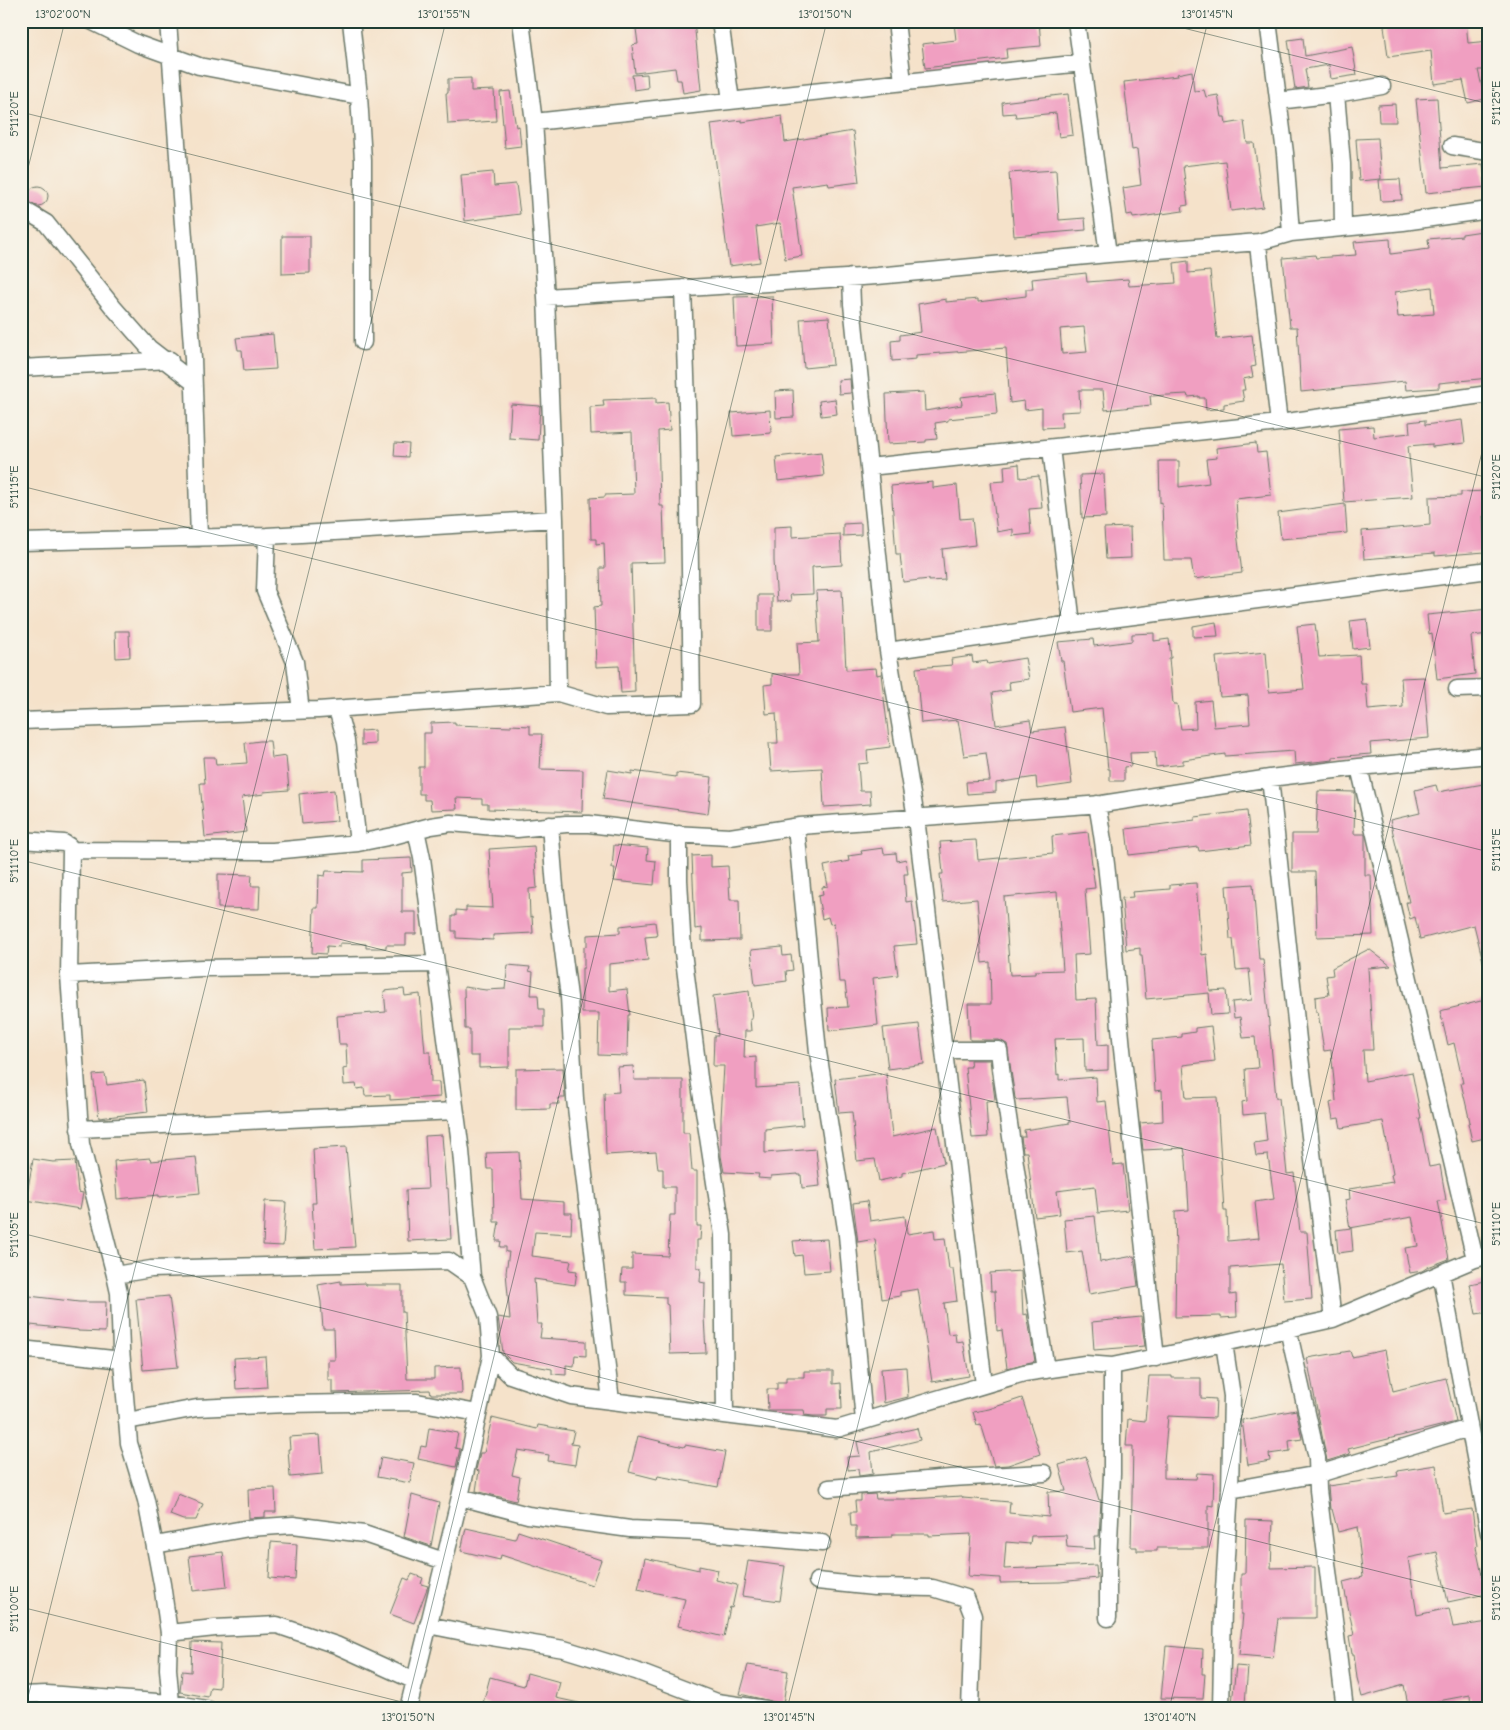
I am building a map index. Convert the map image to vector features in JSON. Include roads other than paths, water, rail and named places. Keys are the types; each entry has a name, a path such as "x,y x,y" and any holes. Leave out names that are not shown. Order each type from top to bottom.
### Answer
{"street":[{"path":"91,21 138,44 199,66 358,96"},
{"path":"168,21 193,358 199,538"},
{"path":"350,21 363,160 364,342"},
{"path":"521,21 534,122 546,297 555,520 558,693"},
{"path":"720,21 731,100"},
{"path":"896,21 903,82"},
{"path":"1076,21 1108,254"},
{"path":"1268,21 1285,153 1291,233"},
{"path":"534,122 1082,63"},
{"path":"1278,101 1382,86"},
{"path":"1336,94 1342,164 1343,228"},
{"path":"1452,146 1489,152"},
{"path":"21,208 46,223 149,348 193,382"},
{"path":"546,297 852,277 1259,242 1291,233 1489,210"},
{"path":"1259,242 1279,423"},
{"path":"852,277 852,304 888,651 916,818 984,1386"},
{"path":"21,721 301,711 558,693 606,707 692,704 688,442 683,288"},
{"path":"21,368 193,358"},
{"path":"870,467 1279,423 1489,394"},
{"path":"1051,448 1072,624"},
{"path":"21,542 266,536 555,520"},
{"path":"266,536 265,591 295,662 301,711"},
{"path":"888,651 1072,624 1489,570"},
{"path":"1457,689 1489,688"},
{"path":"337,709 346,741 358,843"},
{"path":"71,850 273,851 358,843 451,823 518,829 550,825 590,824 679,834 730,837 796,827 1097,804 1270,778 1359,767 1489,755"},
{"path":"491,1356 510,1376 571,1396 837,1429 1024,1373 1085,1364 1112,1366 1224,1344 1333,1318 1482,1257 1359,767"},
{"path":"1270,778 1299,1048 1333,1318"},
{"path":"1097,804 1104,843 1122,1048 1135,1162 1137,1200 1156,1358"},
{"path":"550,825 555,887 569,997 576,1109 611,1401"},
{"path":"796,827 818,1052 847,1235 864,1421"},
{"path":"408,1709 460,1497 491,1356 488,1317 472,1277 461,1151 422,858 416,830"},
{"path":"679,834 679,880 683,952 722,1235 725,1415"},
{"path":"21,840 64,843 71,850 69,975 80,1144 119,1293 127,1421 130,1443 146,1500 162,1584 169,1633 168,1670 171,1703"},
{"path":"69,975 202,968 436,964"},
{"path":"944,1050 999,1050 1046,1370"},
{"path":"79,1129 455,1111"},
{"path":"115,1275 150,1269 449,1261 472,1277"},
{"path":"1441,1273 1489,1534"},
{"path":"1288,1329 1317,1458 1318,1490 1345,1709"},
{"path":"1220,1709 1223,1606 1230,1490 1232,1396 1224,1344"},
{"path":"21,1349 122,1360"},
{"path":"1108,1618 1108,1563 1112,1474 1112,1366"},
{"path":"127,1421 197,1408 286,1404 417,1402 478,1413"},
{"path":"1230,1490 1318,1474 1469,1428"},
{"path":"829,1488 951,1478 1044,1474"},
{"path":"460,1497 528,1515 630,1529 699,1532 822,1544"},
{"path":"155,1545 249,1528 293,1525 364,1534 444,1561"},
{"path":"817,1581 874,1587 933,1588 966,1598 973,1616 970,1709"},
{"path":"169,1633 215,1628 277,1625 336,1645 415,1681"},
{"path":"428,1625 564,1649 636,1670 717,1702 766,1709"},
{"path":"21,1695 46,1694 171,1703 207,1709"}]}
